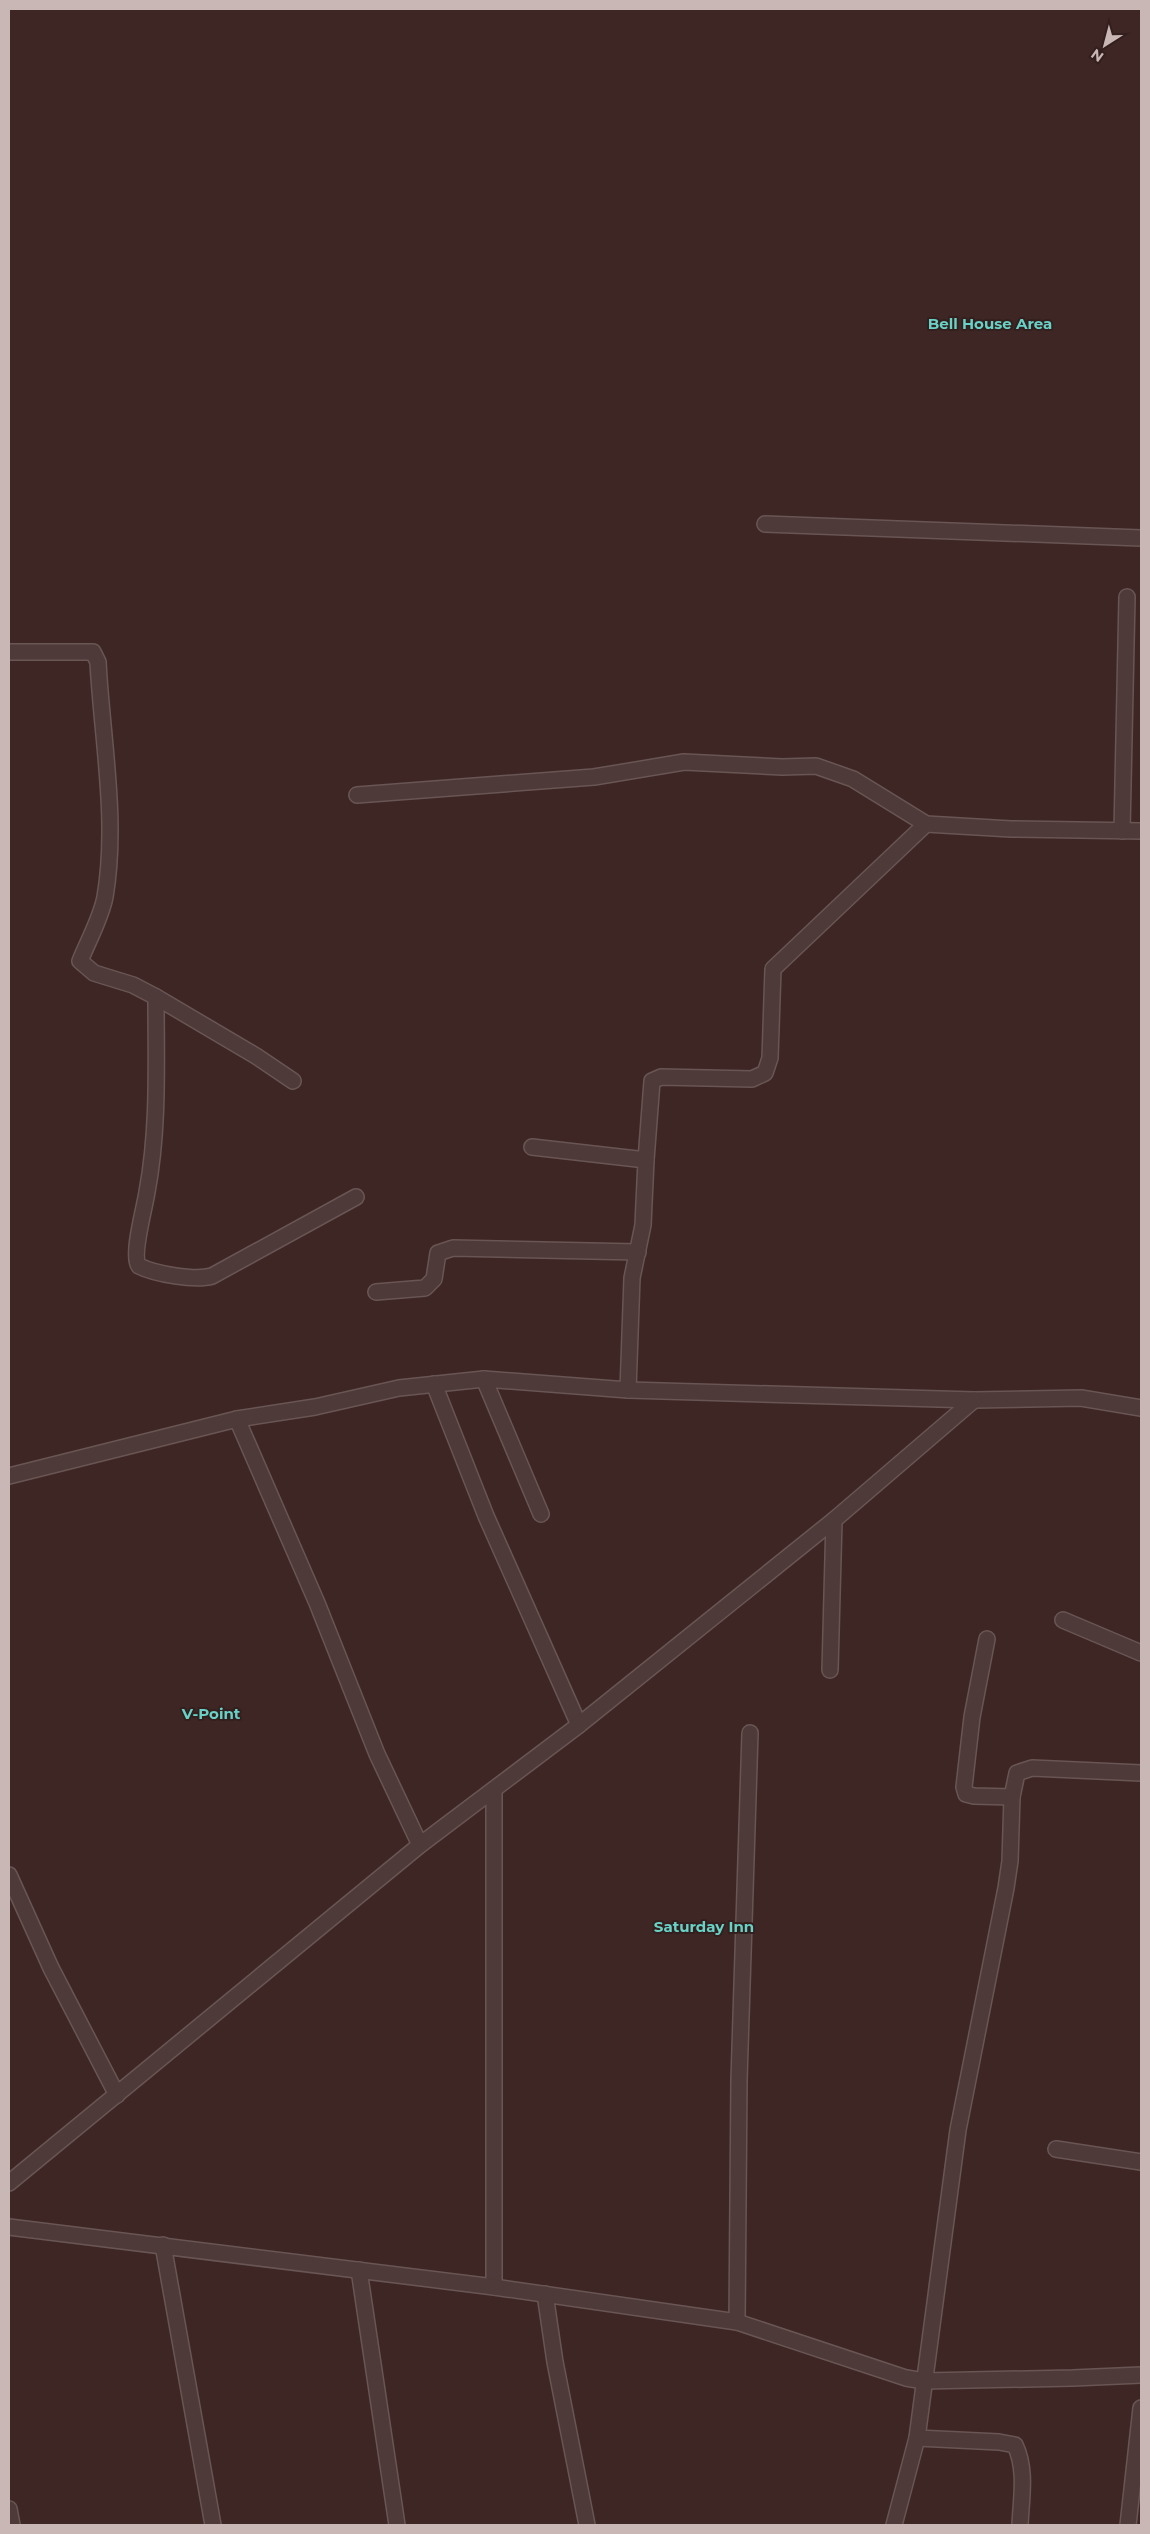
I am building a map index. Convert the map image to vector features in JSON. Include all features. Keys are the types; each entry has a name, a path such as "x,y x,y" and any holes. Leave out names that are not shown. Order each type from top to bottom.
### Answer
{"street":[{"path":"765,524 1141,538"},
{"path":"1122,831 1127,597"},
{"path":"9,652 93,652 98,662 107,781 110,855 104,899 80,961 94,973 133,985 256,1056 293,1081"},
{"path":"358,796 594,777 684,762 782,767 816,766 853,779 926,824 1141,831"},
{"path":"628,1390 632,1278 645,1203 652,1081 661,1077 752,1079 765,1073 770,1058 772,969 926,824"},
{"path":"156,998 156,1094 148,1187 136,1254 139,1266 157,1272 202,1279 212,1276 356,1197"},
{"path":"532,1147 646,1160"},
{"path":"376,1292 425,1288 434,1279 438,1253 453,1248 638,1252"},
{"path":"484,1379 541,1514"},
{"path":"9,1476 237,1419 316,1407 399,1388 484,1379 628,1390 974,1400 1081,1398 1141,1408"},
{"path":"434,1384 486,1516 579,1726"},
{"path":"9,2183 420,1845 494,1792 579,1726 834,1520 974,1400"},
{"path":"237,1419 317,1603 377,1754 420,1845"},
{"path":"830,1670 834,1520"},
{"path":"1063,1620 1141,1653"},
{"path":"987,1639 972,1718 964,1787 966,1794 974,1796 1012,1796"},
{"path":"737,2322 740,2080 750,1733"},
{"path":"894,2525 916,2438 958,2130 1010,1861 1012,1796 1017,1773 1025,1769 1141,1773"},
{"path":"494,1792 494,2287"},
{"path":"9,1875 52,1968 117,2095"},
{"path":"1056,2149 1141,2162"},
{"path":"9,2228 163,2245 494,2287 737,2322 906,2378 924,2381 1141,2375"},
{"path":"163,2245 214,2525"},
{"path":"359,2270 397,2525"},
{"path":"545,2294 554,2362 587,2525"},
{"path":"1128,2525 1141,2408"},
{"path":"916,2438 999,2442 1015,2445 1020,2454 1023,2471 1020,2525"},
{"path":"9,2509 12,2525"}],"district":[{"name":"Bell House Area","path":"990,323"},
{"name":"V-Point","path":"211,1713"},
{"name":"Saturday Inn","path":"704,1926"}]}
